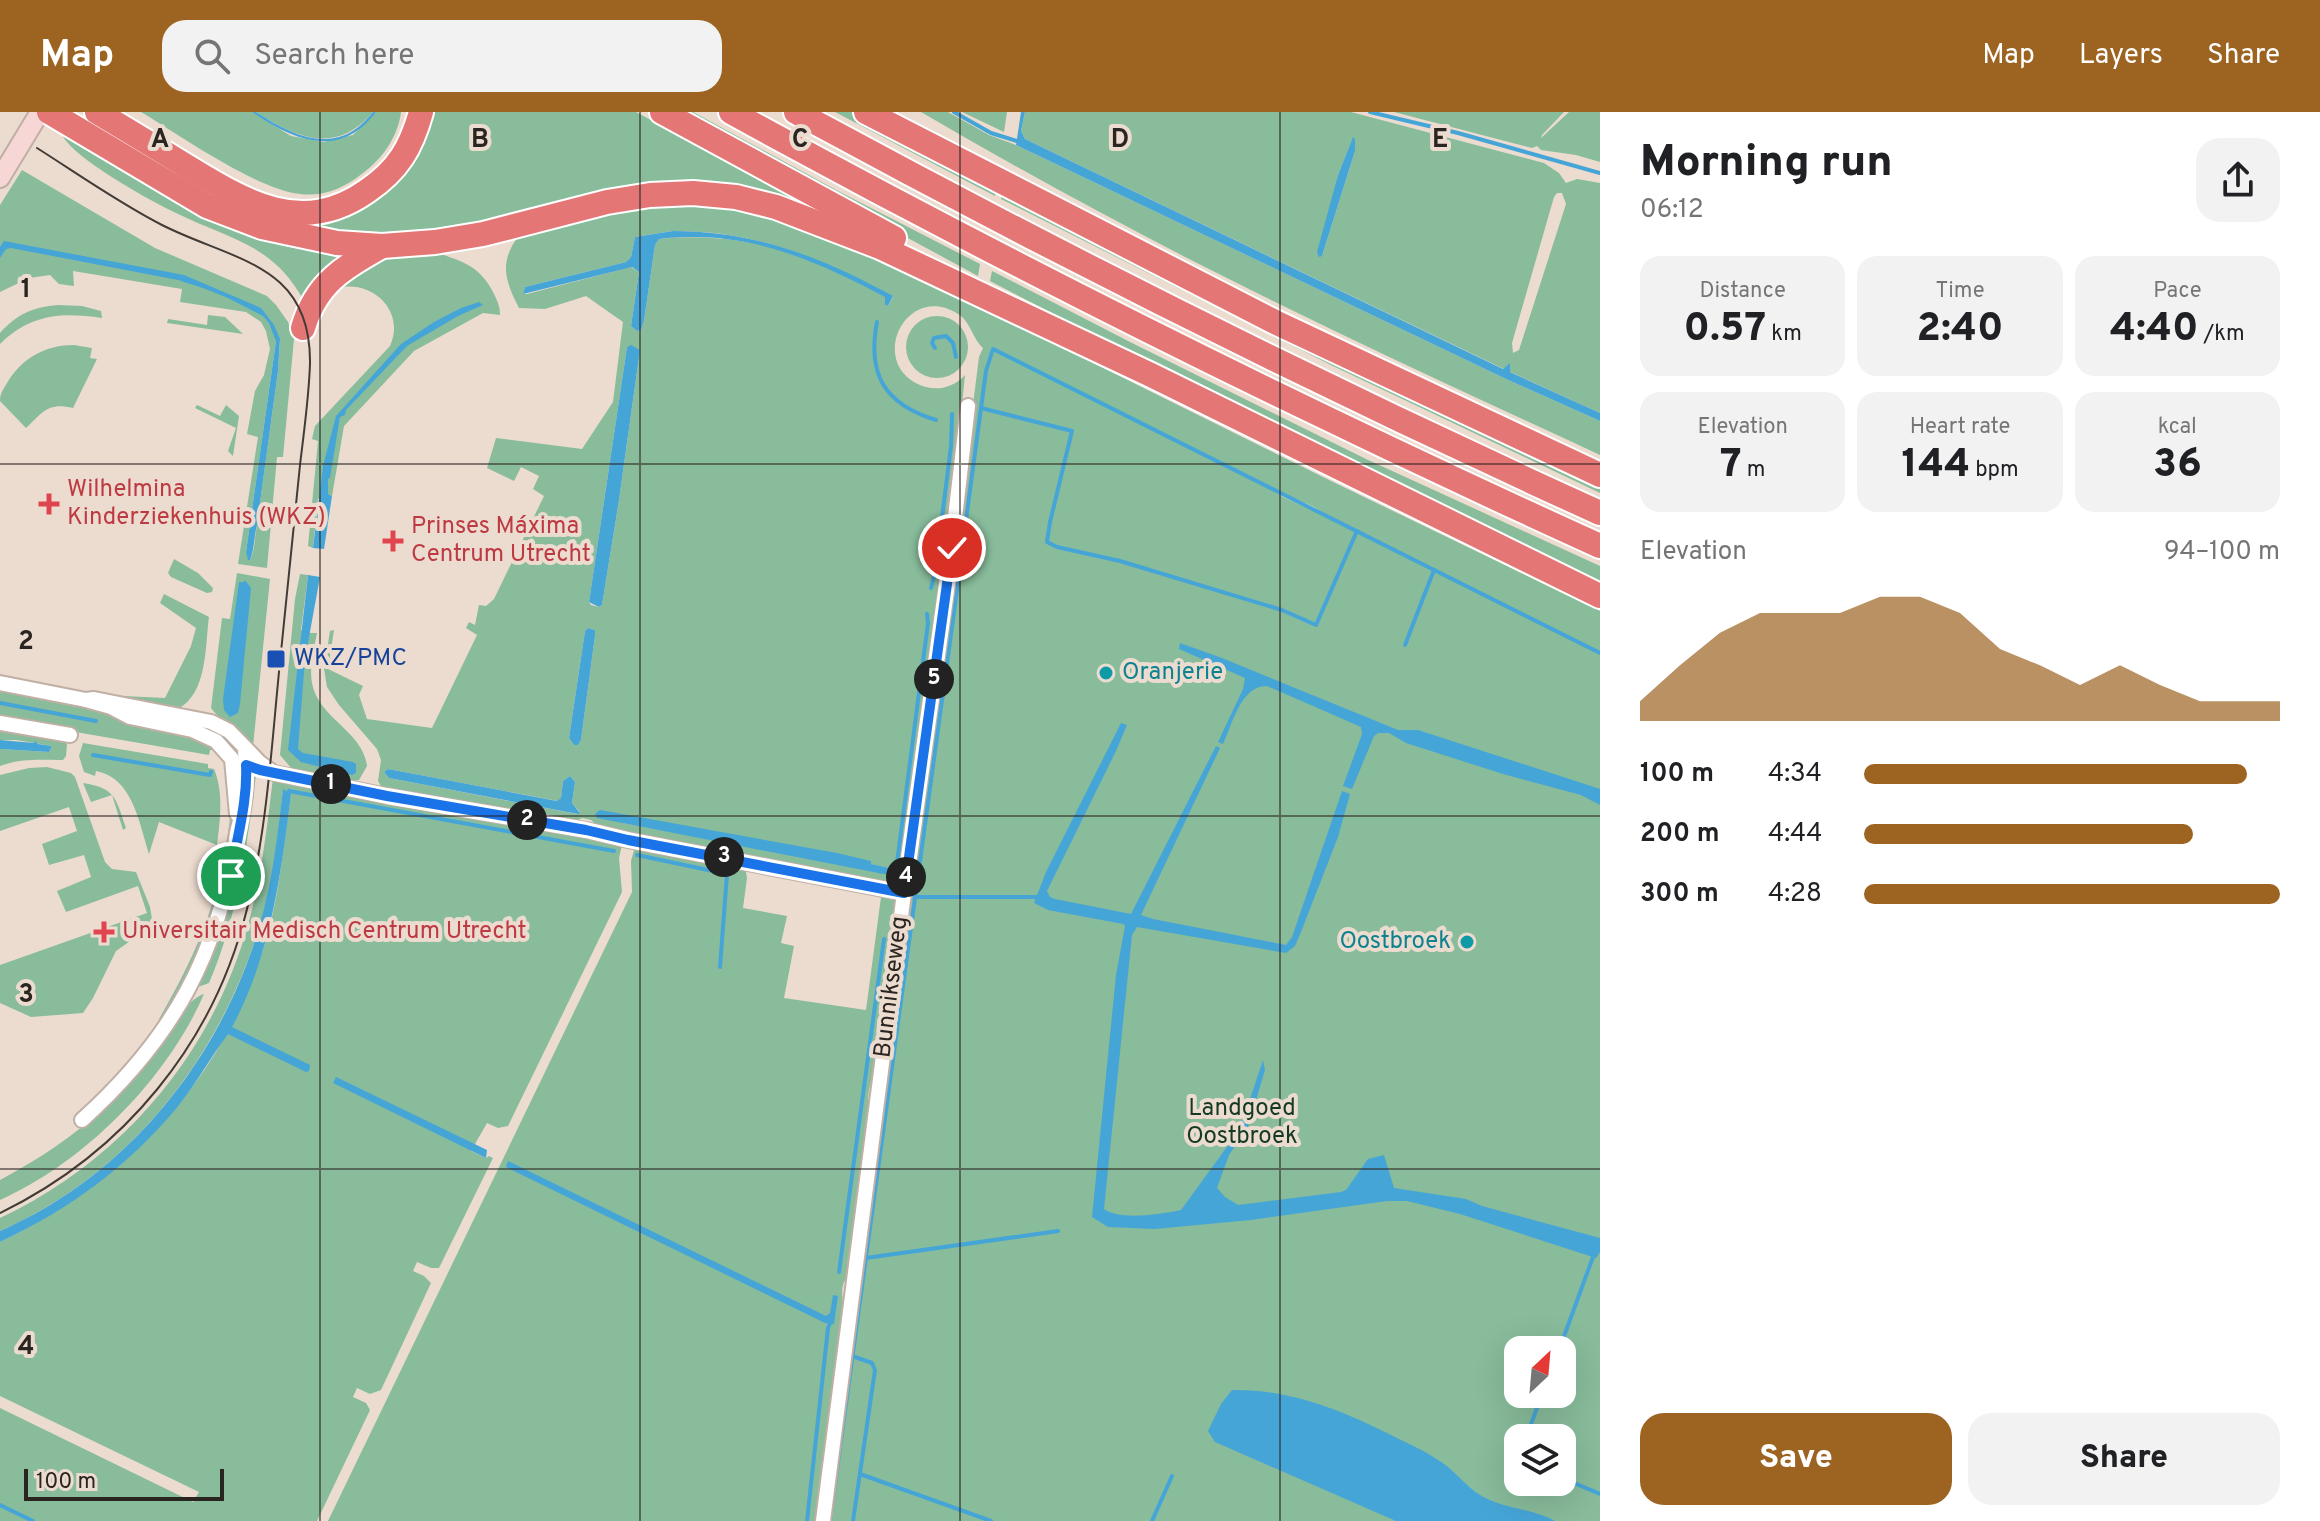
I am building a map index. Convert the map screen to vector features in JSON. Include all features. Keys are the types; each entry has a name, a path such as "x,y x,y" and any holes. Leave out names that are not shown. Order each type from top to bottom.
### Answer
{"highway":[{"path":"97,112 236,196 270,209 306,212 346,204 382,180 396,167 408,148 421,112"},
{"path":"662,112 1151,375"},
{"path":"731,112 1127,319 1381,444 1600,546"},
{"path":"796,112 973,207 1252,347 1600,513"},
{"path":"866,112 1275,322 1600,475"},
{"path":"901,112 1089,228"},
{"path":"41,116 207,206 290,234 337,243 382,246 435,242 650,195 693,193 736,197 776,207 880,247 1151,375 1600,596"},
{"path":"303,328 315,303 340,270 382,246"}],"main road":[{"path":"0,178 41,116"}],"street":[{"name":"Bunnikseweg","path":"823,1521 952,548 968,406"},
{"path":"0,683 111,707 211,722 229,731 271,771"},
{"path":"86,700 94,699 193,720 217,733 242,775"},
{"path":"111,707 130,717 192,730 216,741 242,775"},
{"path":"0,723 70,735"},
{"path":"82,1120 125,1080 145,1056 176,1012 205,955 231,876 244,805 242,775 245,749"},
{"path":"242,775 271,771 387,796 586,830 904,893"}],"green space":[{"path":"141,112 252,112 291,136 324,142 353,135 376,112 401,112 393,139 370,167 341,187 309,195 282,190 241,172"},
{"path":"256,112 373,112 345,134 316,138 287,129"},
{"path":"432,112 636,112 838,220 735,190 439,236 380,240 257,220 175,177 266,217 402,175 416,157"},
{"path":"675,112 693,112 980,264 978,276"},
{"path":"835,112 853,112 996,187 995,196"},
{"path":"921,112 948,112 989,135 1600,421 1600,455 1193,261"},
{"path":"962,112 1007,112 1004,132"},
{"path":"1025,112 1351,112 1544,163 1559,173 1566,183 1577,179 1600,183 1600,413 1025,139 1021,131","holes":["1352,140 1355,151 1322,256 1338,175","1557,193 1562,193 1566,204 1519,350 1513,353 1512,343"]},
{"path":"1394,112 1564,112 1541,138 1569,112 1600,112 1600,162 1541,150 1537,146 1532,148"},
{"path":"61,134 181,205 230,228 280,245 359,255 304,301 292,282 264,255 132,190 82,156"},
{"path":"22,170 155,248 267,296 276,305 288,322 294,339 283,457 277,457 267,568 238,564 258,437 247,434 255,391 264,375 270,349 261,322 246,312 180,302 182,289 73,271 74,286 59,284 50,275 29,278 0,292 0,205","holes":["280,340 259,510 262,515 250,560 246,552 276,341"]},
{"path":"1003,190 1600,483 1600,493 1333,366 1001,199"},
{"name":"Landgoed Oostbroek","path":"678,203 756,212 831,239 973,303 1600,611 1600,1521 826,1521 906,903 914,880 956,575 951,577 960,548 957,531 979,357 983,348 962,317 939,307 922,308 908,317 899,331 895,347 897,363 907,377 926,387 947,387 965,375 944,580 936,605 938,615 926,713 903,872 896,884 637,837 601,829 591,820 582,818 571,824 382,788 378,781 381,760 377,749 327,687 324,669 330,631 334,630 328,669 363,686 359,695 367,719 432,728 477,635 466,628 469,622 475,625 479,605 486,606 494,599 544,496 533,489 539,476 521,467 514,481 487,468 496,438 582,449 613,402 623,322 586,296 545,309 519,308 507,279 506,262 520,234 631,208","holes":["673,231 760,241 801,254 893,297 888,306 885,305 886,297 795,254 745,242 693,237 659,239 655,245 641,330 637,331 631,326 639,272 631,267 523,294 525,287 626,262 631,257 635,237","627,347 640,350 619,500 602,605 599,607 589,602","1261,483 1314,507 1341,524 1283,497","588,628 595,630 595,636 581,740 574,745 569,738 585,631","388,769 558,801 563,781 570,776 575,782 572,803 580,812 577,814 389,778 384,772","613,821 870,861 870,864 890,868 899,876"]},
{"path":"435,252 463,262 478,272 490,286 500,315 483,313 414,351 344,426 332,496 328,494 318,499 313,548 308,546 318,441 312,439 315,426 390,346 394,333 393,321 383,300 362,288 337,288 355,268 389,257"},
{"path":"992,271 1366,459 1600,566 1600,585 1190,384 990,281"},
{"path":"58,305 101,311 102,318 73,315 35,321 23,326 0,344 0,333 19,316"},
{"path":"208,315 225,317 243,334 167,323 168,319 207,325"},
{"path":"931,316 943,316 959,325 966,335 966,359 959,369 943,378 931,378 911,364 906,353 906,341 920,321"},
{"path":"74,345 92,348 90,358 97,359 73,408 52,407 26,428 0,401 3,390 27,360 53,347"},
{"path":"197,405 220,416 226,405 239,416 233,456 228,451 236,428 195,408"},
{"path":"174,559 198,573 213,588 212,592 207,593 171,577 168,573"},
{"path":"237,573 270,579 253,746 248,745 211,708 222,618 230,619"},
{"path":"300,574 308,575 301,630 317,633 311,664 312,683 323,706 358,743 364,754 367,766 359,780 343,782 292,769 280,755"},
{"path":"164,594 209,617 200,681 195,693 177,709 123,700 123,696 165,698 191,646 196,628 160,603"},
{"path":"0,691 84,706 151,727 171,728 222,750 210,750 209,755 0,719"},
{"path":"0,729 63,740 67,744 66,756 63,760 24,761 0,766 0,749 49,752 52,746 0,740"},
{"path":"83,743 208,764 208,768 214,769 219,787 217,845 159,822 149,854 138,816 126,792 108,775 96,771 95,776 84,772 79,756"},
{"path":"47,767 71,773 75,777 105,862 112,869 136,872 152,919 143,932 116,951 83,1013 31,1017 0,1003 0,965 147,913 138,886 66,912 57,891 91,877 84,855 49,865 42,844 77,831 69,807 0,831 0,775"},
{"path":"251,773 256,775 234,906 209,983 198,987 228,909 244,829"},
{"path":"273,778 615,842 622,845 619,858 622,892 508,1126 498,1128 487,1123 471,1151 493,1158 439,1268 417,1262 413,1271 431,1283 381,1390 370,1394 357,1388 353,1397 366,1403 370,1410 317,1521 0,1521 0,1408 193,1502 199,1492 0,1396 0,1242 45,1218 125,1160 160,1126 192,1088 219,1047 242,1003 267,936 280,876 291,794 283,790 271,881 247,962 226,1011 199,1058 168,1101 132,1140 92,1176 48,1206 0,1231 0,1218 44,1194 85,1166 123,1134 187,1058 212,1015 233,969 249,921 261,868"},
{"path":"83,783 102,788 112,795 91,802"},
{"path":"112,796 126,828 123,830"},
{"path":"231,809 228,850 220,884 207,924 183,982 162,1019 159,1019 198,943 216,893"},
{"path":"635,847 745,867 747,878 743,908 787,916 781,943 794,946 784,998 866,1010 881,897 898,901 869,1091 848,1277 843,1287 844,1307 819,1521 328,1521 632,892 631,861"},
{"path":"204,994 168,1057 120,1115 63,1164 0,1200 0,1180 43,1155 98,1113 150,1060 189,1004"}],"water":[{"path":"252,112 301,135 331,139 346,135 376,112 362,127 347,136 332,141 316,141 284,131"},
{"path":"1021,112 1025,112 1021,131 1025,139 1503,369 1510,363 1510,372 1600,413 1600,421 1016,145"},
{"path":"1353,137 1355,151 1322,256 1319,257 1317,252 1338,175"},
{"path":"673,231 703,232 760,241 814,258 893,296 888,306 885,305 885,297 858,283 776,250 720,238 690,237 659,239 655,245 641,330 637,331 631,326 639,272 632,267 523,294 525,287 626,262 631,257 635,237"},
{"path":"4,241 184,275 261,308 280,339 259,510 262,515 250,560 246,552 276,341 269,323 263,316 228,298 178,280 11,248 6,249 0,258 0,247"},
{"path":"479,302 483,305 407,346 340,417 328,479 328,494 332,496 324,549 313,548 323,466 336,416 401,344 434,322"},
{"path":"631,345 640,350 619,500 602,605 599,607 589,602 627,347"},
{"path":"308,575 320,577 305,659 298,749 303,753 353,762 356,773 352,775 301,762 288,750"},
{"path":"245,580 251,588 240,704 238,713 230,717 224,710 223,699 239,582"},
{"path":"588,628 595,630 595,636 581,740 574,745 569,738 585,631"},
{"path":"1180,643 1398,730 1418,730 1600,789 1600,805 1581,795 1406,743 1389,733 1374,736 1352,789 1343,786 1362,734 1361,727 1267,686 1258,687 1244,699 1223,744 1218,742 1243,689 1245,678 1179,649"},
{"path":"1121,723 1127,725 1116,751 1047,891 1055,899 1131,914 1216,746 1220,748 1141,915 1286,945 1292,937 1342,791 1350,794 1338,837 1301,932 1295,946 1286,953 1137,927 1132,935 1104,1209 1131,1216 1181,1210 1240,1129 1263,1060 1265,1070 1248,1127 1229,1155 1217,1188 1238,1205 1341,1192 1346,1190 1368,1159 1384,1155 1394,1188 1466,1199 1600,1238 1600,1252 1596,1258 1460,1214 1407,1201 1155,1229 1108,1227 1092,1217 1116,975 1125,926 1048,910 1034,903 1046,872"},
{"path":"0,740 35,741 52,746 49,752 0,749"},
{"path":"388,769 557,801 561,798 563,781 570,776 575,782 572,803 580,813 389,778 384,772"},
{"path":"283,789 291,794 272,914 256,971 232,1027 310,1065 309,1071 228,1034 179,1105 140,1147 74,1200 0,1242 0,1231 48,1206 92,1176 133,1140 169,1100 200,1057 227,1010 248,960 264,909"},
{"path":"600,810 837,853 890,868 899,877 597,818 595,814"},
{"path":"336,1077 487,1150 486,1158 333,1083"},
{"path":"508,1161 826,1316 830,1313 833,1295 838,1296 834,1324 825,1323 506,1167"},
{"path":"1232,1390 1275,1393 1337,1410 1428,1454 1489,1500 1555,1521 1396,1521 1215,1442 1208,1431 1221,1404"}],"waterway":[{"path":"954,112 991,133 1020,142"},
{"path":"1370,112 1600,173"},
{"path":"877,322 875,357 883,384 903,405 936,420"},
{"path":"935,348 932,343 934,338 946,336 953,343 956,357"},
{"path":"964,535 986,371 993,349 1600,653"},
{"path":"981,408 1072,431 1047,542 1057,547 1120,561 1282,610 1316,625 1357,531"},
{"path":"931,588 951,446 952,414"},
{"path":"830,1521 961,561"},
{"path":"1405,645 1434,570"},
{"path":"893,875 897,863 927,614"},
{"path":"0,703 96,721"},
{"path":"93,755 210,775 211,772"},
{"path":"288,794 289,791 614,851"},
{"path":"637,855 727,874 720,967"},
{"path":"913,897 1037,897"},
{"path":"839,1272 884,939"},
{"path":"866,1258 1058,1231"},
{"path":"1564,1336 1593,1257"},
{"path":"807,1521 831,1321"},
{"path":"852,1356 872,1363 875,1370 853,1521"},
{"path":"1531,1424 1537,1408"},
{"path":"860,1474 991,1521"},
{"path":"1152,1521 1172,1476"},
{"path":"1576,1484 1600,1494"},
{"path":"0,1505 33,1521"}],"tram line":[{"path":"0,1213 45,1188 86,1159 124,1126 158,1089 212,1005 232,958 247,909 265,814 310,363 307,330 297,304 282,285 263,270 162,225 37,148"}],"place":[{"name":"Wilhelmina Kinderziekenhuis (WKZ)","path":"49,504"},
{"name":"Prinses Máxima Centrum Utrecht","path":"393,541"},
{"name":"WKZ/PMC","path":"276,659"},
{"name":"Oranjerie","path":"1106,673"},
{"name":"Universitair Medisch Centrum Utrecht","path":"104,932"},
{"name":"Oostbroek","path":"1467,942"}],"route":[{"path":"231,876 244,805 246,765 368,792 586,830 904,893 952,548"}]}
